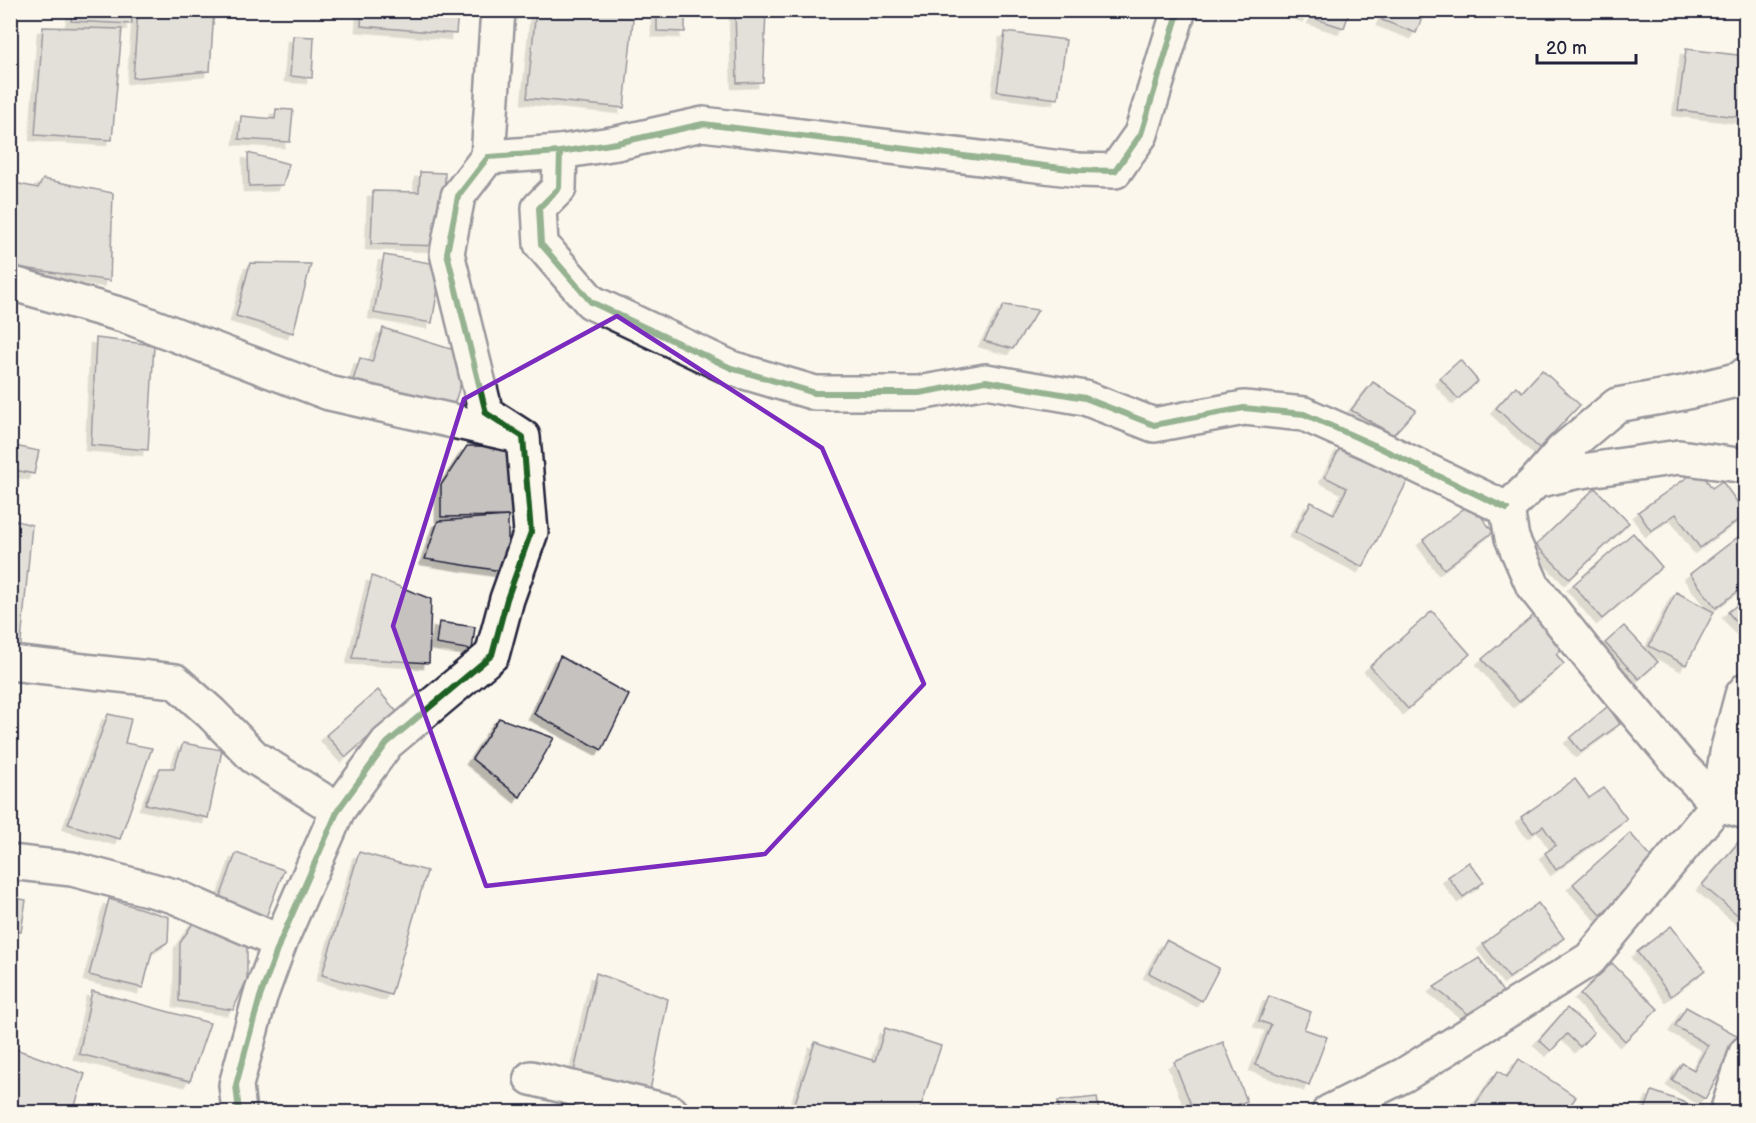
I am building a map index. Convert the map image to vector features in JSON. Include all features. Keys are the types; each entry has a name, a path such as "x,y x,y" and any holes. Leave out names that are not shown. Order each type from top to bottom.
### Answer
{"street":[{"path":"498,10 489,157 458,196 447,253 486,413 523,437"},
{"path":"489,157 560,152 617,143 703,124 1078,170 1115,171 1141,134 1179,10"},
{"path":"560,152 559,188 539,208 541,244 591,302 731,368 815,393 919,393 986,381 1084,398 1154,425 1244,408 1304,414 1507,509"},
{"path":"10,283 126,316 329,393 523,437"},
{"path":"1507,509 1562,451 1617,405 1683,393 1740,379 1746,374"},
{"path":"239,1113 236,1085 261,997 280,942 338,810 387,743 492,655 507,599 531,532 523,437"},
{"path":"1536,481 1575,472 1679,457 1746,466"},
{"path":"1507,509 1512,538 1533,586 1672,756 1732,808"},
{"path":"10,663 175,681 211,713 254,757 338,810"},
{"path":"1329,1113 1404,1075 1590,959 1732,808 1728,748 1742,695 1746,690"},
{"path":"10,862 72,869 174,896 280,942"},
{"path":"1727,1113 1746,1053"},
{"path":"531,1078 671,1113"}],"highlighted area":[{"path":"617,316 822,448 924,684 765,854 486,886 393,626 464,399"}],"building":[{"path":"73,10 131,10 132,24 71,21"},
{"path":"138,10 214,10 210,71 133,78"},
{"path":"362,10 458,10 456,34 361,26"},
{"path":"536,10 634,10 624,108 527,98"},
{"path":"657,10 685,10 685,32 657,31"},
{"path":"735,10 766,10 763,82 737,83"},
{"path":"1288,10 1309,10 1308,16"},
{"path":"1316,10 1350,10 1344,28 1313,18"},
{"path":"1386,10 1425,10 1416,33 1382,20"},
{"path":"43,27 122,29 112,140 35,135"},
{"path":"1005,32 1066,40 1058,99 997,91"},
{"path":"293,36 314,37 312,78 290,76"},
{"path":"1686,49 1746,56 1746,118 1678,110"},
{"path":"276,109 293,110 290,142 239,139 241,116 275,119"},
{"path":"248,153 289,164 283,185 249,186"},
{"path":"420,172 445,173 443,246 371,244 373,191 419,192"},
{"path":"43,179 113,193 110,281 10,266 14,183 38,188"},
{"path":"384,255 442,265 432,323 374,313"},
{"path":"250,263 311,264 293,333 236,316"},
{"path":"1004,305 1038,310 1013,349 984,341"},
{"path":"383,328 470,355 452,411 351,387 360,358 372,362"},
{"path":"96,338 154,345 148,450 91,445"},
{"path":"1460,360 1478,381 1458,399 1440,378"},
{"path":"1542,370 1580,405 1539,448 1496,408 1516,386 1522,392"},
{"path":"1373,382 1416,410 1393,435 1351,410"},
{"path":"10,445 39,451 34,474 10,469"},
{"path":"467,446 514,446 514,516 441,517 441,485"},
{"path":"1341,446 1408,480 1363,567 1295,532 1311,502 1334,514 1347,488 1325,477"},
{"path":"1699,469 1712,488 1722,481 1746,514 1700,548 1676,514 1651,531 1638,512"},
{"path":"1595,488 1629,523 1570,579 1536,545"},
{"path":"1471,503 1493,532 1444,569 1423,540"},
{"path":"508,516 508,572 425,559 438,521"},
{"path":"10,519 32,525 19,664 10,661"},
{"path":"1633,533 1662,567 1602,619 1573,585"},
{"path":"1738,537 1746,546 1746,585 1716,608 1690,574"},
{"path":"372,576 431,599 429,663 352,658"},
{"path":"1676,592 1714,612 1686,665 1649,646"},
{"path":"1746,598 1746,634 1728,612"},
{"path":"1540,610 1568,644 1556,654 1564,664 1519,702 1482,659"},
{"path":"1432,611 1470,654 1408,709 1370,666"},
{"path":"439,622 475,627 472,650 436,644"},
{"path":"1624,626 1658,662 1639,679 1605,643"},
{"path":"560,656 629,695 602,750 534,714"},
{"path":"378,690 397,712 346,757 326,735"},
{"path":"1608,706 1620,724 1581,752 1570,738"},
{"path":"108,714 131,719 125,743 152,748 120,839 68,824"},
{"path":"499,718 554,738 520,797 472,759"},
{"path":"183,743 222,750 208,818 145,804 160,768 174,768"},
{"path":"1575,779 1589,798 1604,788 1627,819 1556,870 1545,853 1556,845 1543,826 1533,833 1521,817"},
{"path":"1630,833 1657,864 1601,915 1573,884"},
{"path":"1743,837 1746,839 1746,922 1702,885"},
{"path":"359,852 427,871 391,995 322,975"},
{"path":"236,853 284,870 266,917 219,901"},
{"path":"1469,862 1484,882 1463,897 1448,877"},
{"path":"10,897 26,900 21,932 10,930"},
{"path":"109,899 169,917 168,942 152,952 143,988 89,975"},
{"path":"1538,903 1564,938 1509,978 1483,944"},
{"path":"195,920 247,940 247,979 233,1010 179,1001 180,943"},
{"path":"1671,926 1705,970 1671,996 1637,952"},
{"path":"1166,940 1219,968 1202,1001 1149,973"},
{"path":"1479,958 1505,995 1472,1017 1434,987"},
{"path":"1612,963 1658,1009 1625,1041 1580,994"},
{"path":"596,973 668,999 650,1091 573,1076"},
{"path":"92,991 210,1023 190,1081 79,1054"},
{"path":"1269,996 1311,1012 1304,1029 1327,1037 1309,1085 1255,1065 1271,1025 1259,1021"},
{"path":"1686,1007 1740,1037 1705,1099 1672,1080 1682,1063 1694,1070 1708,1045 1675,1026"},
{"path":"1567,1008 1594,1032 1580,1047 1567,1034 1551,1051 1539,1040"},
{"path":"885,1028 941,1046 919,1112 792,1112 815,1042 875,1061"},
{"path":"1223,1042 1247,1101 1223,1112 1194,1112 1174,1062"},
{"path":"10,1047 85,1074 73,1112 10,1111"},
{"path":"1519,1059 1576,1097 1566,1112 1490,1112 1476,1103 1498,1071 1507,1077"},
{"path":"1652,1091 1712,1112 1644,1112"},
{"path":"1097,1097 1099,1112 1059,1112 1058,1101"}],"cycle path":[{"path":"239,1112 236,1085 260,997 280,942 338,810 387,743 492,655 507,599 531,532 523,437 486,413 447,253 458,196 488,157 560,152 617,143 703,124 1078,170 1115,171 1141,134 1179,10"},
{"path":"560,152 559,188 539,208 541,244 591,302 731,368 815,393 919,393 986,381 1085,398 1154,425 1244,408 1304,414 1507,509"}]}
